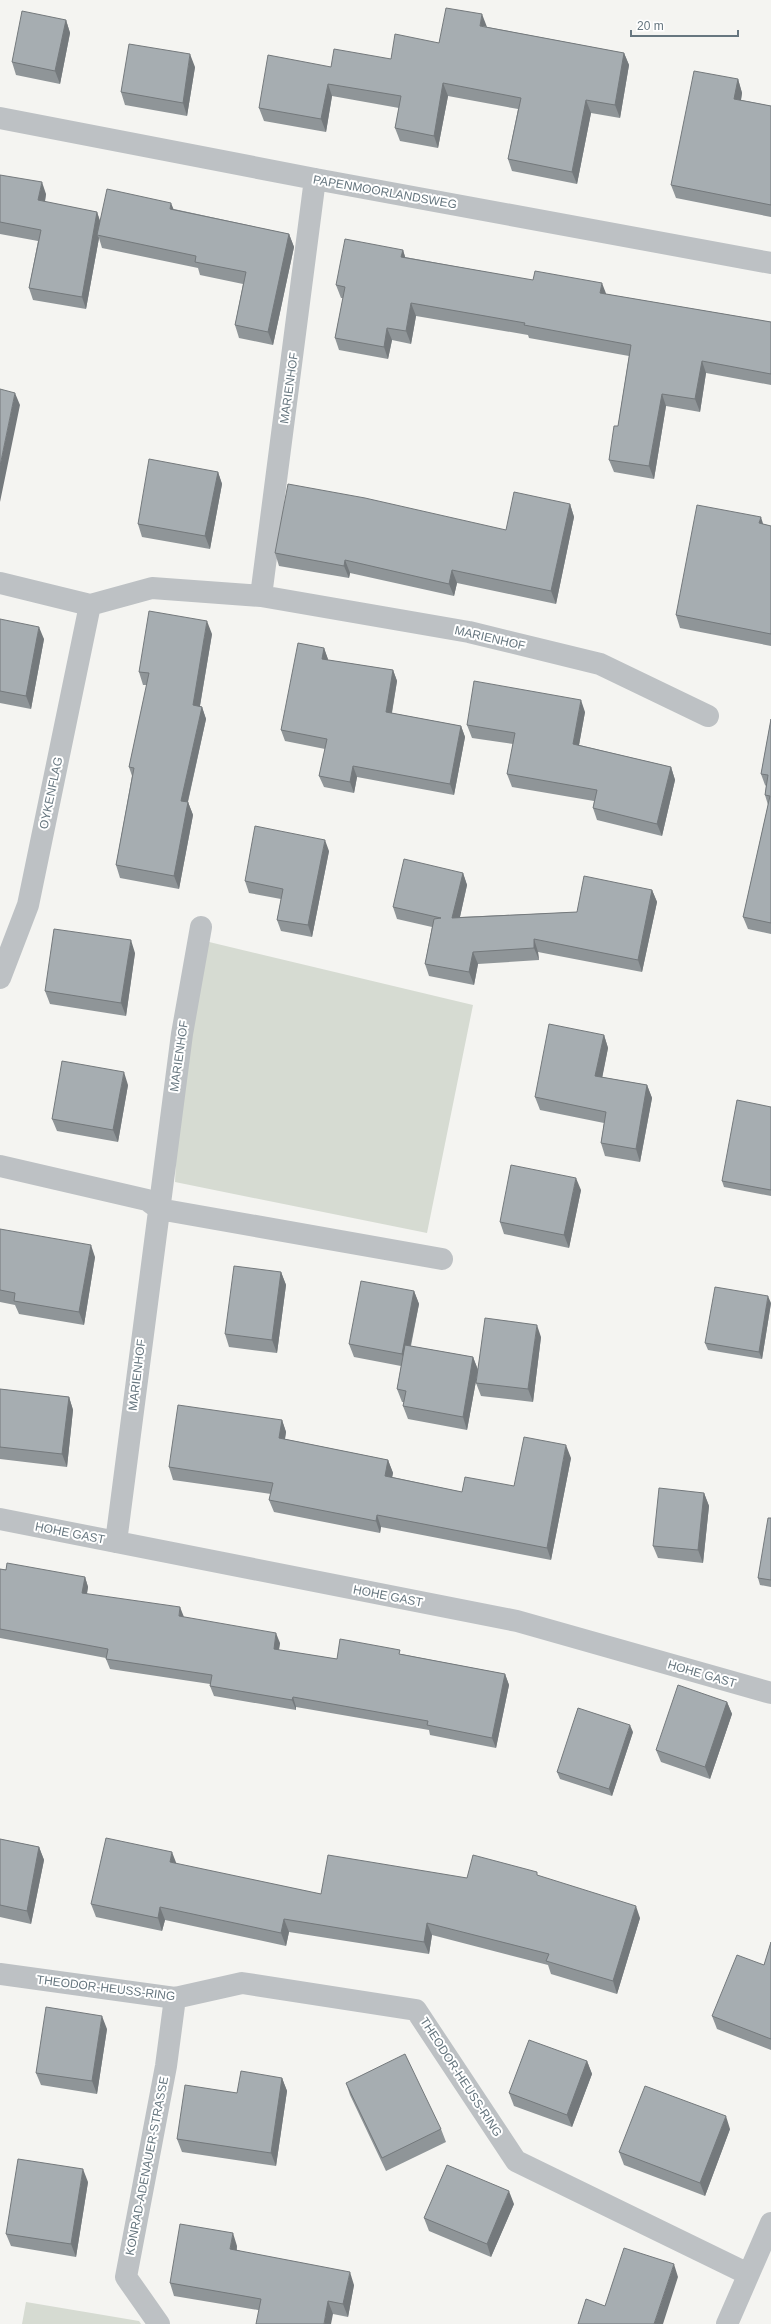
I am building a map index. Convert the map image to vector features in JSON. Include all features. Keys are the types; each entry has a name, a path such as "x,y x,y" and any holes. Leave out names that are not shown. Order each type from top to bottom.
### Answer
{"street":[{"name":"PAPENMOORLANDSWEG","path":"0,118 316,179 771,263"},
{"name":"MARIENHOF","path":"261,596 316,179"},
{"name":"MARIENHOF","path":"0,583 90,605 152,588 261,596 469,632 600,664 708,716"},
{"name":"OYKENFLAG","path":"0,978 28,905 90,605"},
{"name":"MARIENHOF","path":"116,1542 182,1034 201,927"},
{"path":"0,1166 148,1200 159,1209 442,1259"},
{"name":"HOHE GAST","path":"0,1519 517,1621 771,1693"},
{"name":"THEODOR-HEUSS-RING","path":"0,1974 175,1998 242,1983 416,2010 516,2161 748,2274"},
{"name":"KONRAD-ADENAUER-STRASSE","path":"159,2324 126,2277 166,2066 175,1998"},
{"path":"727,2324 771,2223"}],"shaded area":[{"path":"205,941 473,1005 427,1233 175,1182 182,1034"},
{"path":"26,2302 139,2321 141,2324 22,2324"}],"building":[{"path":"446,8 482,14 480,26 624,53 615,105 586,100 572,172 508,159 521,98 443,83 434,136 395,128 401,96 328,84 321,119 259,108 268,55 331,67 334,49 391,59 395,34 439,43"},
{"path":"22,11 66,20 55,71 12,62"},
{"path":"129,44 190,54 183,103 121,92"},
{"path":"694,71 738,79 734,99 771,106 771,205 671,185"},
{"path":"0,175 42,182 38,200 97,212 82,297 29,288 41,230 0,222"},
{"path":"107,189 171,203 170,209 289,234 268,332 235,325 246,272 195,262 196,256 97,235"},
{"path":"345,239 403,250 401,257 533,280 535,271 602,283 600,293 771,322 771,374 702,361 695,399 662,394 649,466 609,460 614,426 618,426 631,345 524,325 525,323 411,303 406,331 387,328 384,347 335,338 345,287 336,285"},
{"path":"0,389 15,393 0,466"},
{"path":"149,459 218,472 205,536 138,524"},
{"path":"288,484 365,498 506,530 514,492 570,504 551,591 452,570 449,584 345,560 344,566 275,553"},
{"path":"697,505 761,517 759,523 771,526 771,634 676,615"},
{"path":"149,611 207,621 193,705 202,707 181,801 188,802 174,876 116,865 134,768 129,767 149,673 139,672"},
{"path":"0,619 39,627 26,696 0,691"},
{"path":"298,643 324,648 322,659 393,670 386,712 461,726 450,784 353,766 350,782 319,776 327,739 281,730"},
{"path":"474,681 581,700 573,744 671,767 657,824 593,808 597,790 507,774 515,733 467,725"},
{"path":"771,719 771,923 743,917 770,796 765,795 768,775 761,774"},
{"path":"255,826 325,840 308,925 277,920 283,889 245,881"},
{"path":"404,859 463,873 452,918 577,912 584,876 652,890 638,960 534,939 534,948 473,952 469,972 425,964 434,919 441,918 393,907"},
{"path":"54,929 131,940 121,1003 45,991"},
{"path":"549,1024 604,1035 595,1076 647,1085 636,1149 601,1143 606,1112 535,1097"},
{"path":"62,1061 124,1072 113,1130 52,1119"},
{"path":"737,1100 771,1107 771,1190 722,1181"},
{"path":"511,1165 576,1178 564,1235 500,1222"},
{"path":"0,1229 91,1245 79,1312 14,1301 15,1293 0,1290"},
{"path":"234,1266 281,1272 272,1340 225,1334"},
{"path":"361,1281 414,1291 402,1354 349,1344"},
{"path":"715,1287 768,1296 759,1352 705,1343"},
{"path":"485,1318 537,1325 528,1389 476,1383"},
{"path":"405,1345 473,1357 463,1417 403,1406 406,1391 397,1389"},
{"path":"0,1389 69,1397 62,1454 0,1447"},
{"path":"178,1405 282,1420 279,1438 388,1460 385,1476 462,1492 465,1477 514,1486 524,1437 566,1445 547,1548 377,1515 376,1521 269,1500 273,1483 169,1467"},
{"path":"659,1488 704,1493 698,1550 653,1546"},
{"path":"768,1518 771,1518 771,1580 758,1578"},
{"path":"7,1563 85,1577 82,1593 180,1607 179,1616 276,1633 274,1649 337,1659 340,1639 400,1650 399,1654 505,1674 492,1738 427,1725 428,1721 293,1697 292,1700 210,1686 212,1675 106,1659 108,1649 0,1629 0,1569 6,1570"},
{"path":"678,1685 727,1702 705,1767 656,1750"},
{"path":"578,1708 630,1725 609,1789 557,1772"},
{"path":"106,1838 172,1852 170,1862 321,1894 328,1855 467,1878 473,1855 537,1872 537,1875 636,1906 613,1981 546,1961 549,1954 427,1923 424,1942 284,1919 281,1933 160,1907 158,1918 91,1904"},
{"path":"0,1839 39,1847 27,1911 0,1905"},
{"path":"771,1942 771,2039 712,2016 737,1955 764,1965"},
{"path":"46,2007 102,2016 92,2081 36,2073"},
{"path":"529,2040 587,2061 567,2115 509,2093"},
{"path":"405,2054 441,2129 382,2158 346,2083"},
{"path":"241,2071 282,2078 271,2153 177,2139 185,2085 237,2093"},
{"path":"645,2086 726,2116 700,2183 619,2152"},
{"path":"18,2159 83,2169 71,2244 6,2234"},
{"path":"447,2165 509,2191 487,2244 424,2218"},
{"path":"180,2224 233,2233 230,2249 350,2272 343,2304 328,2301 324,2324 256,2324 261,2299 170,2283"},
{"path":"624,2248 674,2264 654,2324 578,2324 586,2299 605,2306"}]}
